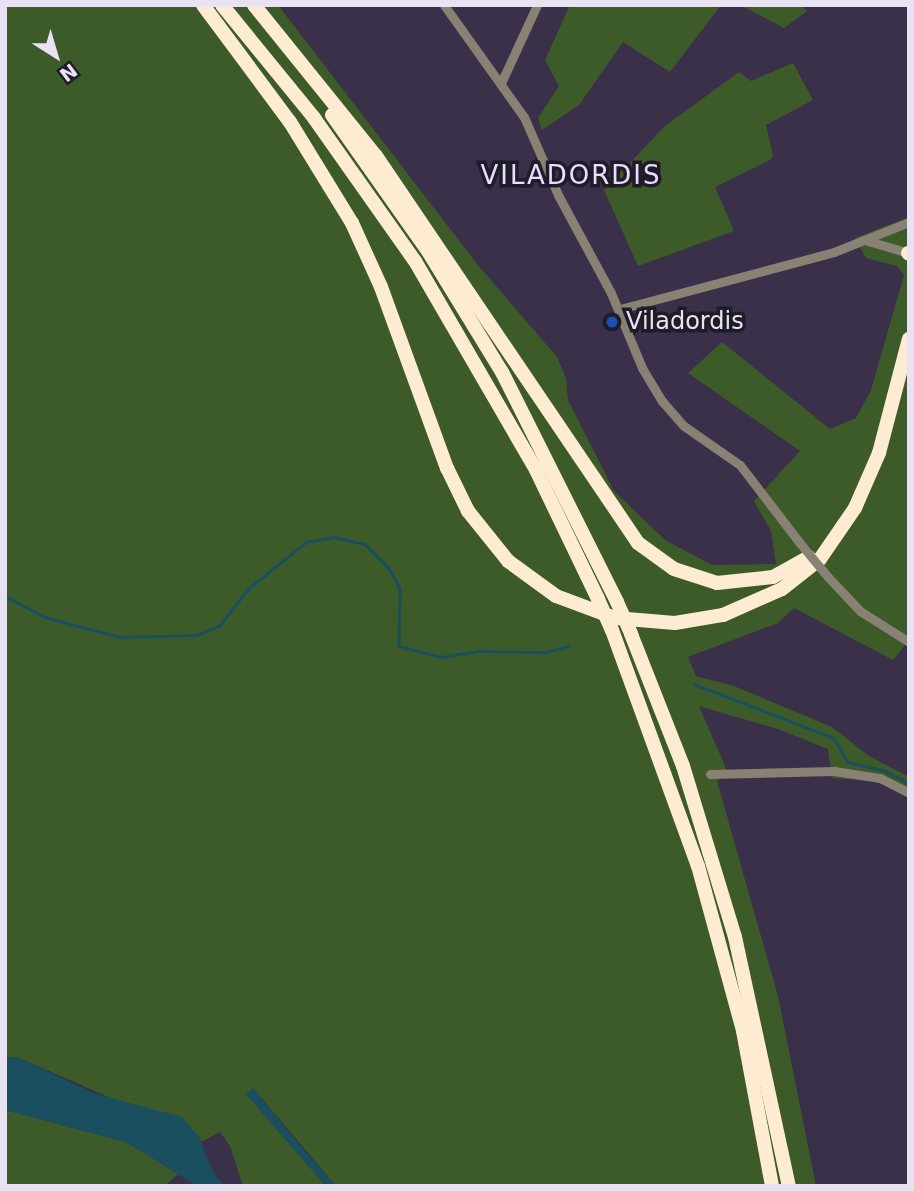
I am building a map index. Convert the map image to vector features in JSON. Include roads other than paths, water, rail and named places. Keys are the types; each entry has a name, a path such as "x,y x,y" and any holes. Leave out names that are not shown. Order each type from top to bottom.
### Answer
{"highway":[{"path":"203,5 290,122 352,223 391,312 457,491 480,529 521,573 556,596 615,618 698,620 742,608 782,589 820,559 868,481 909,338"},
{"path":"222,5 314,118 427,281 536,470 598,599 612,630 698,866 743,1031 772,1186"},
{"path":"244,5 376,174 460,301 525,414 617,602 683,766 732,924 760,1037 789,1186"},
{"path":"254,5 384,166 620,522 649,553 686,575 743,583 790,570 833,540"}],"street":[{"path":"444,5 524,117 558,195 620,309 651,385 684,426 740,465 799,542 860,611 909,642"},
{"path":"501,83 537,5"},
{"path":"620,309 866,241 906,224"},
{"path":"866,241 908,253"},
{"path":"710,774 834,771 880,778 909,793"}],"water":[{"path":"5,1057 19,1058 93,1093 182,1117 198,1136 214,1173 224,1186 197,1186 126,1142 5,1110"},
{"path":"253,1088 336,1186 326,1186 246,1094"}],"waterway":[{"path":"5,596 45,617 120,637 197,635 220,625 248,589 306,542 333,537 365,544 389,568 400,589 399,646 441,657 480,651 546,652 569,646"},
{"path":"694,684 834,738 848,762 883,770 909,783"}],"place":[{"name":"Viladordis","path":"612,322"}],"district":[{"name":"VILADORDIS","path":"571,176"}]}
